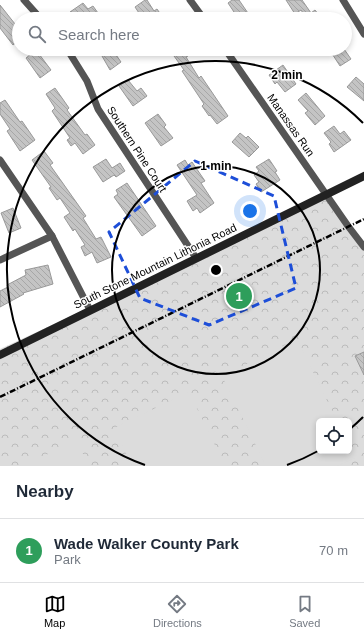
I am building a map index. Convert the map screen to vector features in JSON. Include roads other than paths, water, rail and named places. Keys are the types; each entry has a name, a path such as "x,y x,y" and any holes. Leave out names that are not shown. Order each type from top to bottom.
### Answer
{"main road":[{"name":"South Stone Mountain Lithonia Road","path":"0,355 364,176"}],"street":[{"path":"24,0 34,12"},
{"path":"190,0 199,12"},
{"path":"343,0 350,12"},
{"path":"352,15 364,34"},
{"name":"Southern Pine Court","path":"71,56 87,81 98,109 196,258"},
{"name":"Manassas Run","path":"230,56 364,247"},
{"path":"0,160 52,236 90,310"},
{"path":"0,260 52,236"}],"railway":[{"path":"0,397 364,219"}],"place":[{"name":"Wade Walker County Park","path":"239,296"}]}
